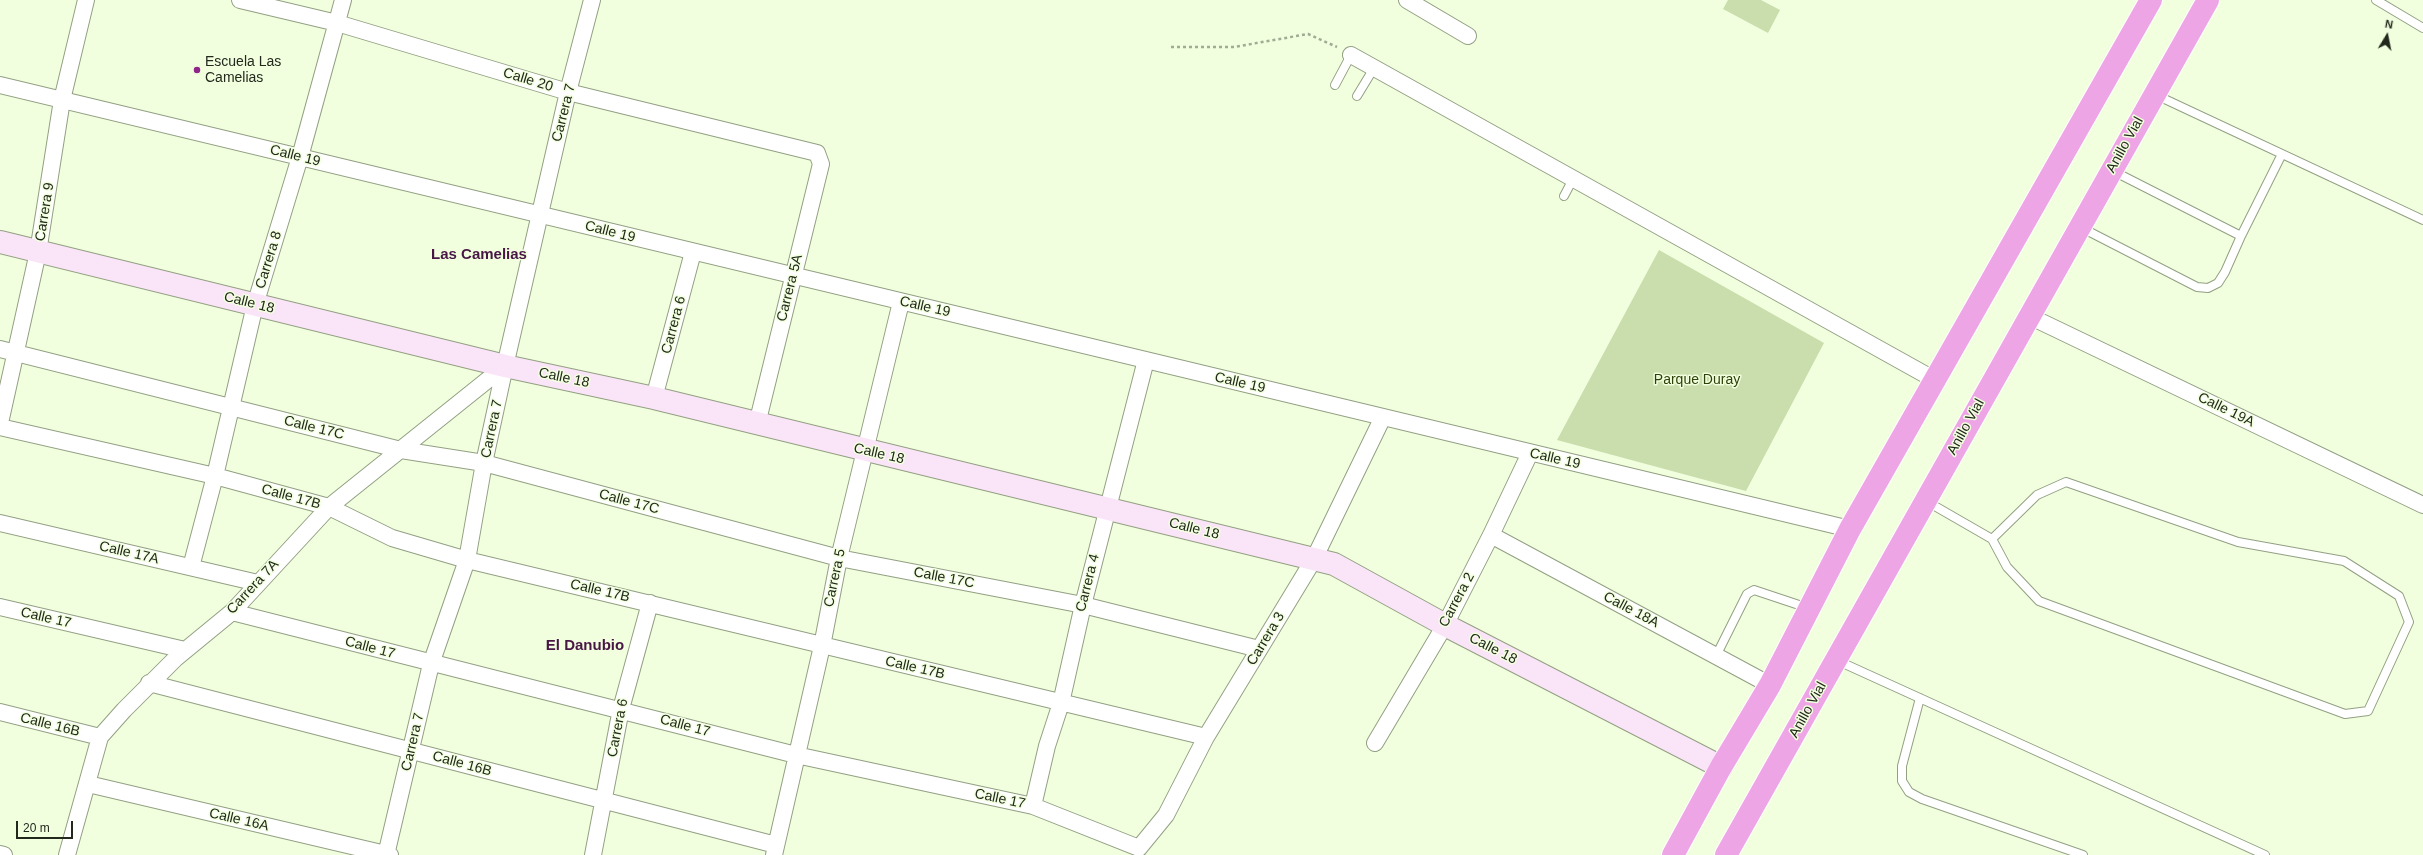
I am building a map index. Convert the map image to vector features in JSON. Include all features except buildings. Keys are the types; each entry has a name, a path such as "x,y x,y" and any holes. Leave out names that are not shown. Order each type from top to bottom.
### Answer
{"highway":[{"path":"1673,855 1721,767 1770,685 1811,609 1850,529 2151,0"},
{"name":"Anillo Vial","path":"1726,855 2079,226 2208,0"}],"street":[{"name":"Carrera 9","path":"0,423 7,351 38,252 62,100 86,0"},
{"name":"Calle 20","path":"240,0 337,23 568,92 817,153"},
{"name":"Carrera 8","path":"191,567 216,476 230,407 255,305 300,157 343,0"},
{"name":"Carrera 7","path":"387,855 431,664 467,560 484,463 505,366 568,92 592,0"},
{"path":"1407,0 1432,7 1468,36"},
{"path":"1351,55 1935,380"},
{"name":"Calle 19","path":"0,85 1850,529"},
{"name":"Carrera 5A","path":"757,424 821,164 817,153"},
{"name":"Calle 18","path":"0,242 505,366 654,398 866,451 1107,507 1334,564 1445,625 1721,767"},
{"name":"Carrera 6","path":"654,398 693,252"},
{"name":"Carrera 5","path":"775,850 822,646 839,558 901,302"},
{"name":"Calle 19A","path":"2029,316 2423,505"},
{"name":"Calle 17C","path":"7,351 401,450 484,463 839,558 1083,605 1259,649"},
{"name":"Carrera 4","path":"1033,806 1047,746 1061,703 1107,507 1146,360"},
{"name":"Carrera 7A","path":"67,855 100,737 149,683 185,650 232,612 329,507 505,366"},
{"name":"Carrera 3","path":"1134,848 1142,846 1166,815 1206,737 1314,559 1383,417"},
{"name":"Calle 17B","path":"0,427 216,476 329,507 392,538 467,560 1206,737"},
{"name":"Carrera 2","path":"1375,743 1445,625 1491,535 1530,453"},
{"name":"Calle 17A","path":"0,523 258,583"},
{"name":"Calle 18A","path":"1491,535 1770,685"},
{"name":"Carrera 6","path":"593,855 621,709 650,603"},
{"name":"Calle 17","path":"0,607 185,650"},
{"name":"Calle 17","path":"232,612 431,664 621,709 796,755 1033,806 1134,848"},
{"name":"Calle 16B","path":"149,683 604,801 775,850"},
{"name":"Calle 16B","path":"0,712 100,737"},
{"name":"Calle 16A","path":"88,784 387,855"},
{"path":"0,854 4,855"}],"lane":[{"path":"2376,0 2423,28"},
{"path":"1335,84 1351,55"},
{"path":"1357,96 1374,68"},
{"path":"2154,94 2423,220"},
{"path":"2079,226 2197,287 2208,288 2218,283 2225,272 2241,236 2282,154"},
{"path":"2111,170 2241,236"},
{"path":"1564,196 1573,179"},
{"path":"1925,500 1992,538 2007,568 2039,601 2345,714 2368,710 2409,622 2399,596 2344,561 2238,542 2066,482 2037,495 1992,538"},
{"path":"1716,656 1747,594 1754,590 1763,591 1811,609"},
{"path":"1836,660 2265,855"},
{"path":"1920,698 1902,766 1902,781 1909,792 1922,799 2083,855"}],"path":[{"path":"1171,46 1234,47 1308,34 1319,37 1351,55"}],"green space":[{"path":"1728,0 1761,0 1780,10 1768,33 1723,9"},
{"name":"Parque Duray","path":"1659,250 1824,343 1746,491 1557,440"}],"place":[{"name":"Escuela Las Camelias","path":"197,70"}],"district":[{"name":"Las Camelias","path":"479,255"},
{"name":"El Danubio","path":"585,646"}]}
